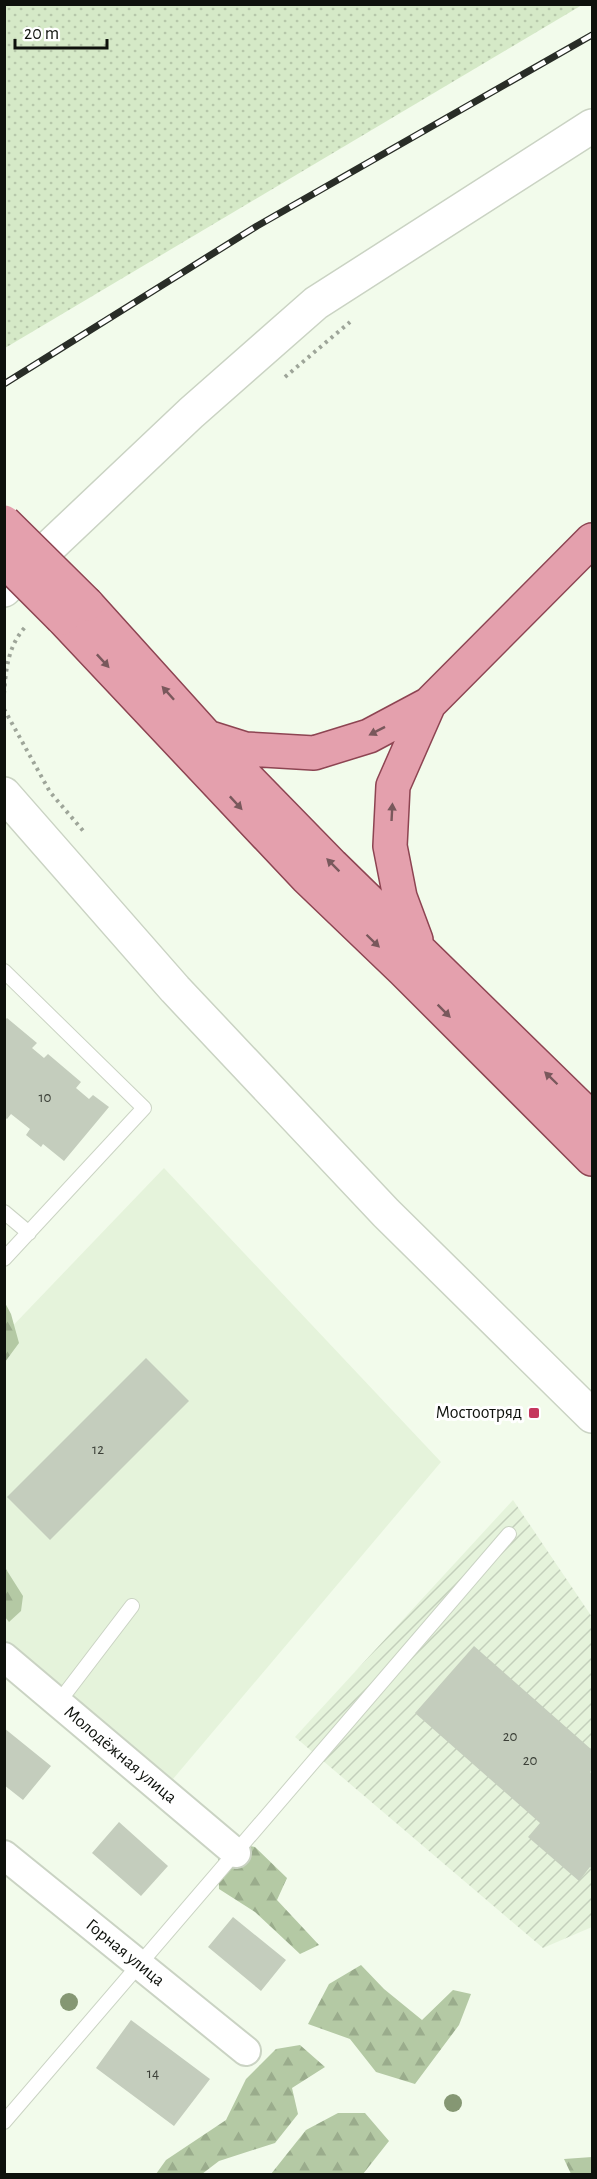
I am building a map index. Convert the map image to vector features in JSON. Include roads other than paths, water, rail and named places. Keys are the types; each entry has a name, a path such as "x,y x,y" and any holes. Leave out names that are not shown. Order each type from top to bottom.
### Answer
{"main road":[{"path":"4,590 191,413 316,303 592,126"},
{"path":"4,522 61,613 306,878 411,960 592,1119"},
{"path":"207,737 245,749 314,753 369,736 429,704 592,540"},
{"path":"4,560 61,613 207,737 332,865 411,960 592,1159"},
{"path":"411,960 390,846 393,786 429,704"},
{"path":"4,794 175,989 386,1213 592,1416"}],"street":[{"name":"Молодёжная улица","path":"4,1658 236,1852"},
{"name":"Горная улица","path":"4,1855 246,2051"}],"lane":[{"path":"4,971 144,1108 4,1258"},
{"path":"4,1212 29,1233"},
{"path":"4,2122 509,1534"},
{"path":"58,1703 132,1606"}],"railway":[{"path":"4,384 257,226 592,35"}],"place":[{"name":"Мостоотряд","path":"534,1413"}]}
